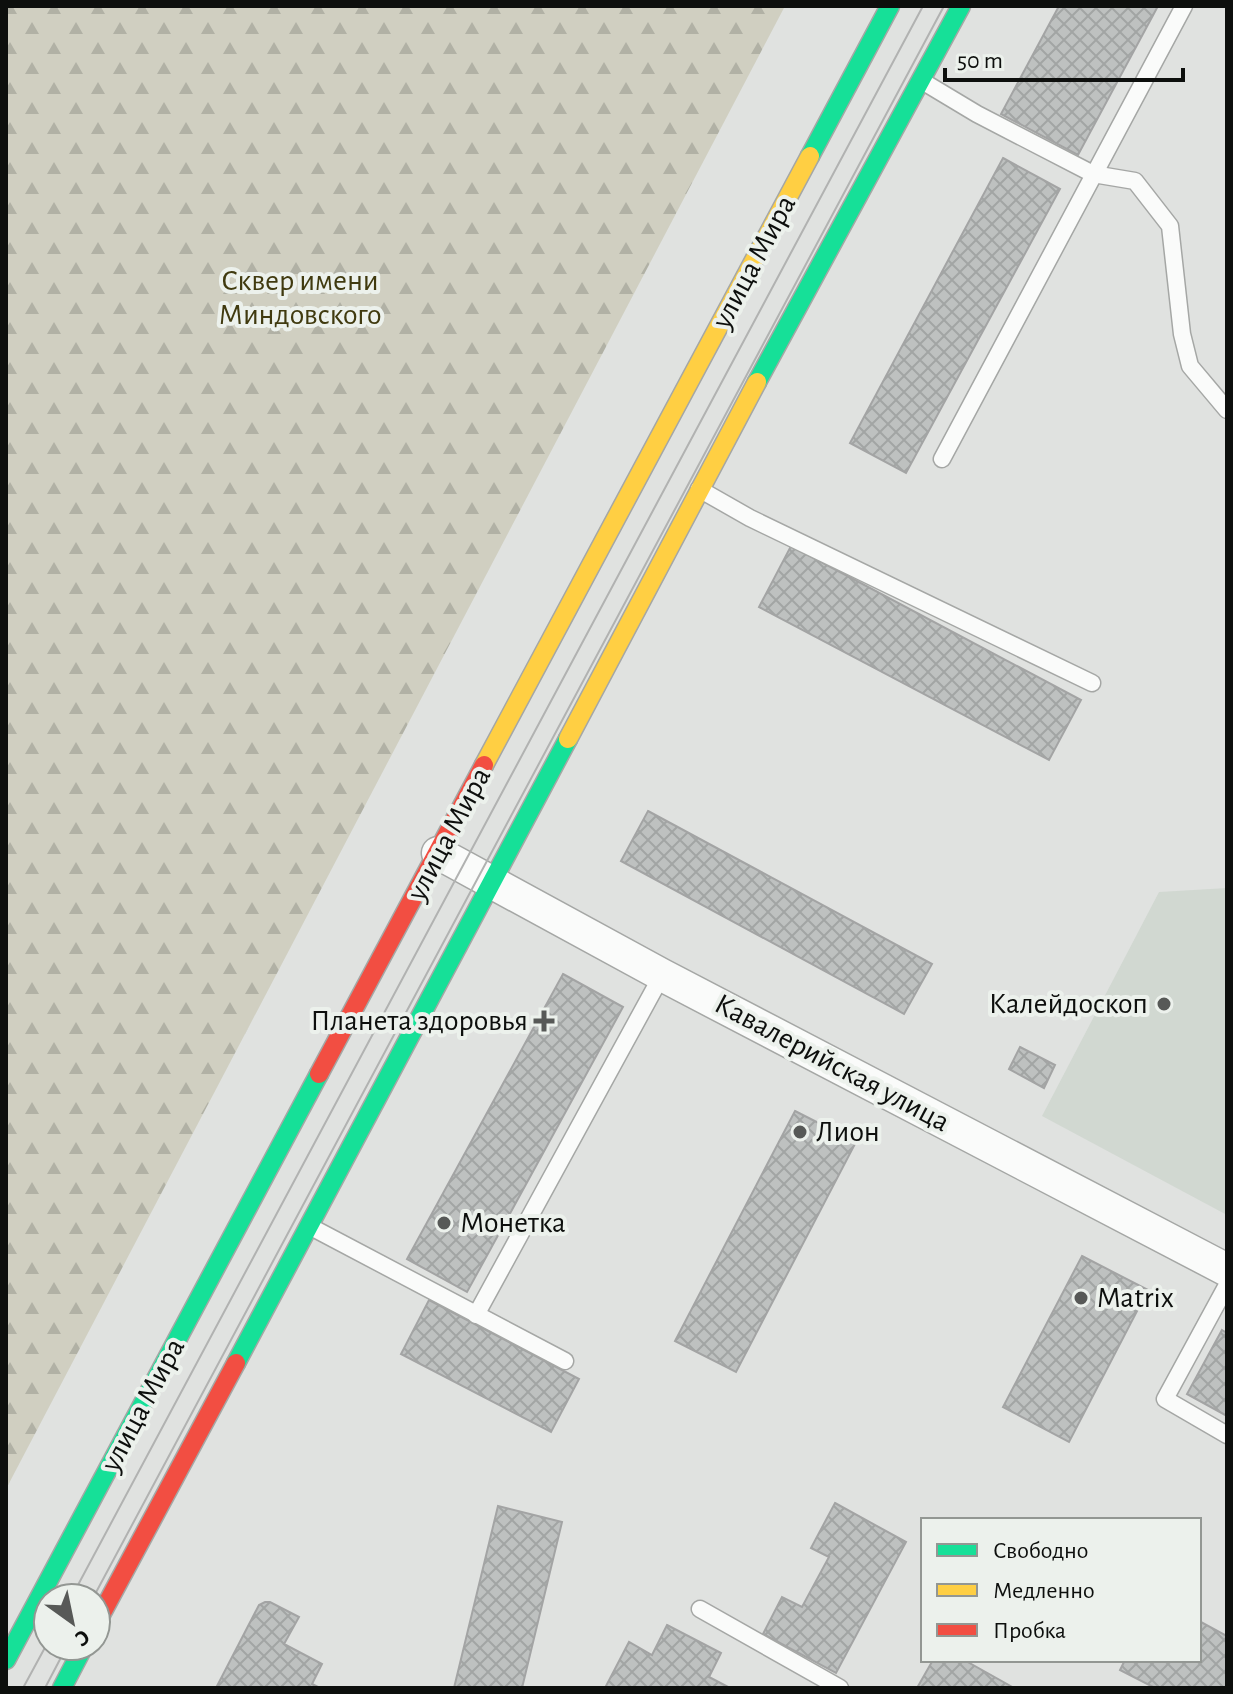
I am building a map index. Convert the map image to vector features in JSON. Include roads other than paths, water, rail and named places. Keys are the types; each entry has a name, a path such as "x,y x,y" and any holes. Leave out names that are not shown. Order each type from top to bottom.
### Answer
{"main road":[{"name":"улица Мира","path":"6,1660 890,6"},
{"name":"улица Мира","path":"112,1594 493,882 699,489 961,6"},
{"path":"62,1688 76,1662"}],"street":[{"name":"Кавалерийская улица","path":"438,853 662,975 1227,1270"}],"lane":[{"path":"942,459 1184,6"},
{"path":"921,80 977,114 1093,174 1135,181 1170,226 1182,334 1190,366 1227,410"},
{"path":"699,489 750,518 1092,683"},
{"path":"476,1315 662,975"},
{"path":"309,1227 565,1361"},
{"path":"1227,1285 1165,1399 1227,1435"},
{"path":"700,1609 840,1688"}],"tram line":[{"path":"80,1582 923,6"},
{"path":"102,1582 944,6"},
{"path":"23,1688 37,1662"},
{"path":"45,1688 59,1662"}],"place":[{"name":"Калейдоскоп","path":"1164,1004"},
{"name":"Планета здоровья","path":"544,1021"},
{"name":"Лион","path":"800,1132"},
{"name":"Монетка","path":"444,1223"},
{"name":"Matrix","path":"1081,1298"}],"park label":[{"name":"Сквер имени Миндовского","path":"300,298"}]}
